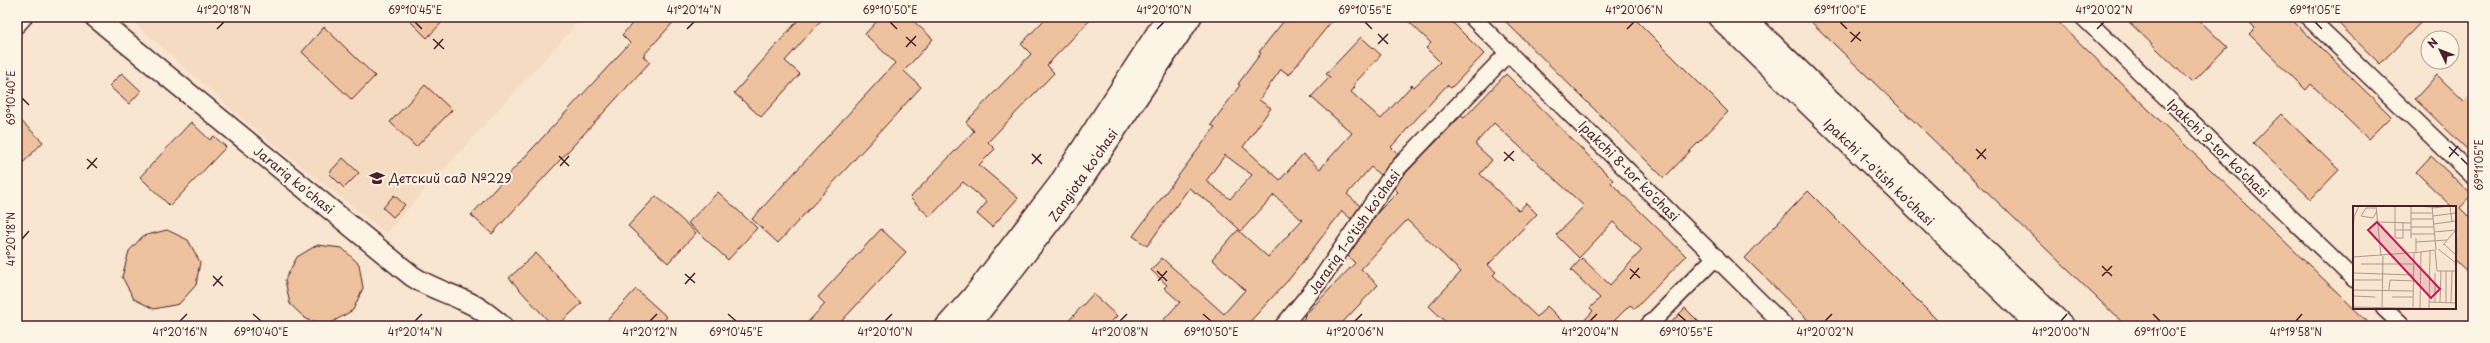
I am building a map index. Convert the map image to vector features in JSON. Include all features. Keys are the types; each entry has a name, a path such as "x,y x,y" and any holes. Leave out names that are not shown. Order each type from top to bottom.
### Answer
{"main road":[{"name":"Zangiota ko'chasi","path":"947,326 973,297 1059,185 1168,17"},
{"name":"Zangiota ko'chasi","path":"968,326 1076,188 1190,17"},
{"name":"Ipakchi 1-o'tish ko'chasi","path":"1719,17 2039,326"},
{"name":"Ipakchi 1-o'tish ko'chasi","path":"1743,17 2062,326"}],"street":[{"path":"17,25 24,17"},
{"name":"Jarariq ko'chasi","path":"95,17 412,276 425,285 465,300 484,311 502,326"},
{"name":"Ipakchi 8-tor ko'chasi","path":"1472,17 1510,52 1785,326"},
{"name":"Ipakchi 9-tor ko'chasi","path":"2083,17 2353,278"},
{"path":"2308,17 2473,176"},
{"name":"Jarariq 1-o'tish ko'chasi","path":"1283,326 1319,282 1394,172 1510,52"},
{"path":"1648,326 1716,257"},
{"path":"2385,309 2403,326"}],"shaded area":[{"name":"Детский сад №229","path":"128,17 583,17 386,233 247,123"}],"building":[{"path":"406,17 447,17 427,38"},
{"path":"638,17 678,17 643,56 650,62 492,234 471,215 630,43 622,35"},
{"path":"801,17 824,17 785,61 800,74 761,117 734,93"},
{"path":"881,17 909,17 933,39 904,71 921,87 778,243 752,219 895,63 865,34"},
{"path":"1047,17 1093,17 1047,65 1054,73 988,142 995,149 979,165 1018,198 992,227 977,214 987,202 963,182 930,217 910,198 974,131 966,122 1031,54 1021,44"},
{"path":"1287,17 1335,17 1289,75 1281,69 1259,100 1271,108 1243,147 1280,180 1303,154 1320,169 1352,133 1311,97 1330,77 1326,74 1361,37 1381,55 1353,85 1355,87 1351,92 1381,119 1412,85 1414,87 1440,62 1426,48 1431,43 1404,17 1447,17 1484,54 1451,88 1447,85 1391,147 1398,154 1380,175 1371,167 1347,194 1360,206 1351,219 1342,211 1291,277 1246,326 1158,326 1180,302 1164,288 1167,285 1151,270 1162,258 1224,314 1245,290 1212,259 1238,230 1268,257 1302,220 1274,195 1241,231 1213,205 1189,188 1147,246 1133,236 1215,127 1211,125 1240,85 1238,84 1261,53 1259,52","holes":["1225,155 1252,175 1230,199 1206,181"]},
{"path":"1501,17 1633,17 1728,112 1664,178"},
{"path":"1806,17 2053,17 2372,326 2126,326"},
{"path":"2124,17 2196,17 2227,47 2192,83"},
{"path":"2244,17 2289,17 2391,116 2368,139 2311,84 2306,90 2249,34 2255,28"},
{"path":"2332,17 2426,17 2380,64"},
{"path":"324,27 375,76 352,100 302,52"},
{"path":"122,73 141,91 129,104 109,86"},
{"path":"1506,74 1613,180 1611,183 1686,256 1635,309 1630,305 1609,326 1579,326 1593,311 1590,308 1600,298 1571,270 1582,258 1610,285 1642,250 1613,222 1579,258 1556,235 1584,206 1494,123 1475,144 1492,160 1480,174 1519,211 1526,203 1537,214 1488,265 1496,272 1493,275 1537,317 1547,306 1567,326 1450,326 1429,306 1461,272 1407,220 1361,269 1378,285 1339,326 1297,326 1305,317 1304,316 1355,263 1348,256 1378,212 1398,192 1394,188 1401,178 1461,116 1464,118"},
{"path":"2437,75 2464,101 2473,92 2473,155 2415,99"},
{"path":"425,85 452,110 416,147 390,122"},
{"path":"2281,114 2339,170 2311,199 2253,143"},
{"path":"17,117 43,142 17,169"},
{"path":"191,122 210,140 214,136 226,147 170,206 140,177"},
{"path":"2431,156 2472,195 2460,208 2473,221 2473,277 2456,261 2456,206 2451,206 2416,172"},
{"path":"343,158 359,173 344,188 329,173"},
{"path":"1808,191 1943,326 1814,326 1745,258"},
{"path":"718,192 757,228 728,260 688,223"},
{"path":"394,195 405,205 393,217 383,208"},
{"path":"656,196 696,233 668,263 628,226"},
{"path":"881,229 906,252 837,326 804,326 825,304 818,297"},
{"path":"167,230 188,240 200,262 196,285 179,304 154,309 134,299 122,277 129,251 143,236"},
{"path":"317,245 342,248 359,264 363,288 353,310 331,323 307,320 290,304 285,280 297,257"},
{"path":"536,253 582,303 557,326 553,326 509,278"},
{"path":"636,289 667,317 659,326 602,326"},
{"path":"1093,294 1117,316 1107,326 1064,326"},
{"path":"1685,308 1703,326 1668,326"}],"place":[{"name":"Детский сад №229","path":"377,178"}]}
